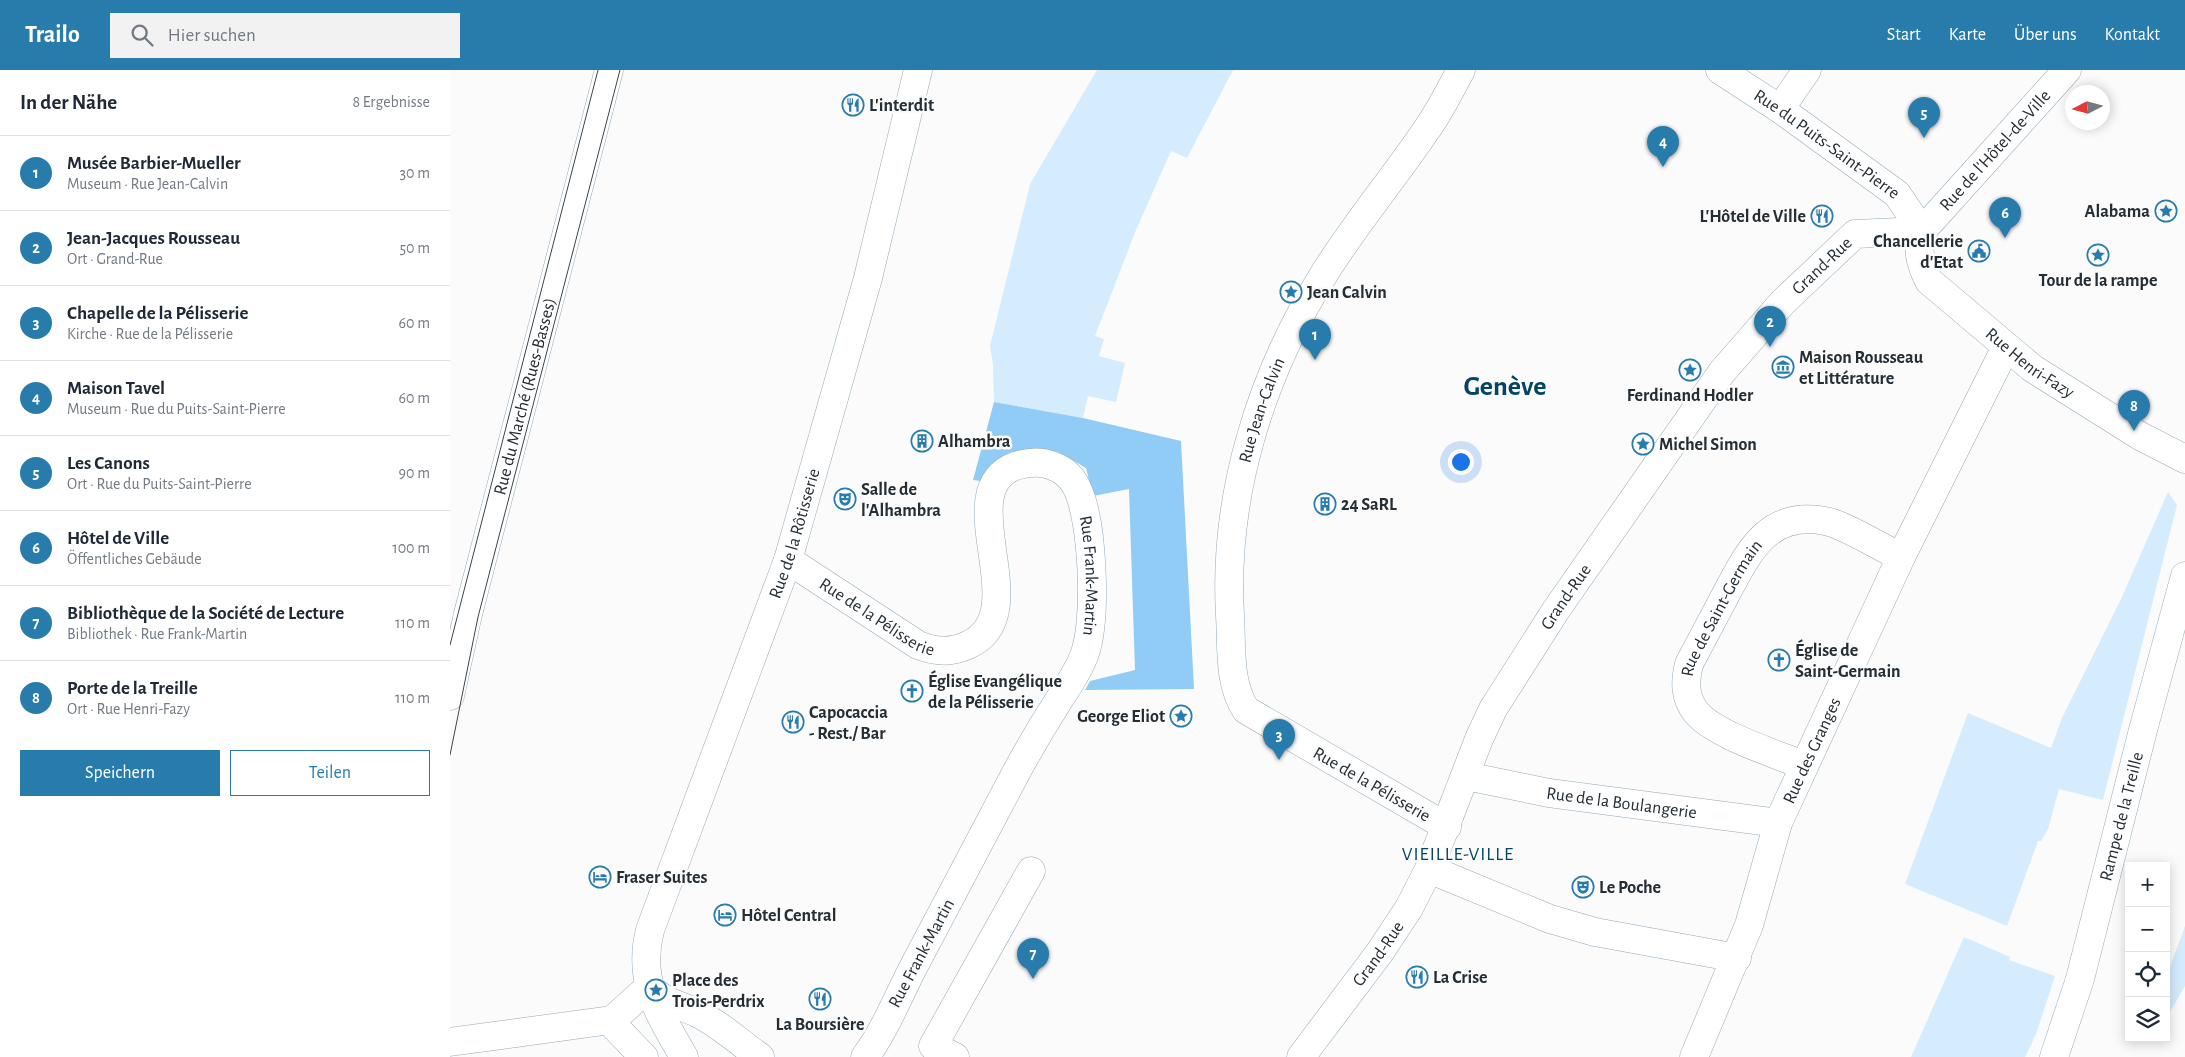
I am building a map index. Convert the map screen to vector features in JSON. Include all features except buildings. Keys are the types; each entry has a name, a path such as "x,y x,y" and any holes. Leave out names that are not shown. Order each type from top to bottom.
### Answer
{"street":[{"name":"Rue du Marché (Rues-Basses)","path":"450,696 468,614 609,70"},
{"name":"Rue de la Rôtisserie","path":"648,987 645,949 650,930 788,560 868,278 918,70"},
{"name":"Rue Jean-Calvin","path":"1246,710 1238,698 1234,682 1229,592 1231,546 1242,467 1274,365 1299,316 1325,272 1429,128 1461,70"},
{"name":"Rue du Puits-Saint-Pierre","path":"1720,70 1780,109 1897,194 1922,231"},
{"path":"1780,109 1807,70"},
{"name":"Rue de l'Hôtel-de-Ville","path":"1922,231 2067,70"},
{"name":"Rue Henri-Fazy","path":"1922,231 1918,250 1921,265 1929,281 2006,347 2056,384 2140,436 2185,460"},
{"name":"Grand-Rue","path":"1301,1057 1380,952 1409,908 1430,869 1492,709 1556,610 1693,412 1747,340 1782,302 1855,234 1922,231"},
{"name":"Rue des Granges","path":"1694,1057 1749,925 1778,823 1901,557 2006,347"},
{"name":"Rue Frank-Martin","path":"865,1057 1035,738 1077,670 1085,653 1091,629 1092,569 1083,503 1076,486 1066,472 1050,465 1034,462 1018,465 1005,471 996,482 990,496 989,523 997,587 996,606 992,621 974,643"},
{"name":"Rue de Saint-Germain","path":"1804,765 1743,740 1706,722 1696,712 1688,698 1685,681 1689,664 1742,564 1758,541 1783,523 1811,519 1827,521 1901,557"},
{"name":"Rue de la Pélisserie","path":"788,560 918,645 933,651 952,651 974,643"},
{"name":"Rampe de la Treille","path":"2054,1057 2080,979 2145,721 2185,576"},
{"name":"Rue de la Pélisserie","path":"1246,710 1447,827"},
{"name":"Rue de la Boulangerie","path":"1466,776 1558,794 1778,823"},
{"path":"1430,869 1550,919 1595,932 1736,958"},
{"path":"954,1057 933,1046 1031,870"},
{"path":"610,1022 648,987"},
{"path":"648,987 655,1006 684,1057"},
{"path":"648,987 662,1000 700,1014 760,1057"},
{"path":"450,1042 604,1021 610,1022 644,1057"}],"shaded area":[{"path":"1097,70 1233,70 1187,158 1171,151 1136,230 1095,336 1104,339 1099,356 1125,363 1116,402 1088,396 1083,418 994,402 993,365 990,346 1030,184"},
{"path":"994,402 1083,418 1181,441 1194,689 1085,690 1090,681 1135,670 1129,489 1093,496 1086,468 1058,452 1027,449 998,462 981,481 973,480"},
{"path":"2168,492 2177,505 2103,800 2059,789 2048,829 2041,841 2038,841 2007,926 1905,884 1968,713 2051,748 2062,718 2121,599"},
{"path":"2185,926 2185,986 2170,1012 2170,997 2170,967"},
{"path":"1964,937 2010,957 2009,960 2055,976 2036,1034 2025,1057 1911,1057"}],"tram line":[{"path":"450,645 598,70"},
{"path":"450,755 478,617 620,70"}],"place":[{"name":"L'interdit","path":"853,105"},
{"name":"Les Canons","path":"1924,138"},
{"name":"Maison Tavel","path":"1663,167"},
{"name":"Alabama","path":"2166,211"},
{"name":"L'Hôtel de Ville","path":"1822,216"},
{"name":"Hôtel de Ville","path":"2005,238"},
{"name":"Chancellerie d'Etat","path":"1979,251"},
{"name":"Tour de la rampe","path":"2098,255"},
{"name":"Jean Calvin","path":"1291,292"},
{"name":"Jean-Jacques Rousseau","path":"1770,347"},
{"name":"Musée Barbier-Mueller","path":"1315,360"},
{"name":"Maison Rousseau et Littérature","path":"1783,367"},
{"name":"Ferdinand Hodler","path":"1690,370"},
{"name":"Porte de la Treille","path":"2134,431"},
{"name":"Alhambra","path":"922,441"},
{"name":"Michel Simon","path":"1643,444"},
{"name":"Salle de l'Alhambra","path":"845,499"},
{"name":"24 SaRL","path":"1325,504"},
{"name":"Église de Saint-Germain","path":"1779,660"},
{"name":"Église Evangélique de la Pélisserie","path":"912,691"},
{"name":"George Eliot","path":"1181,716"},
{"name":"Capocaccia - Rest./ Bar","path":"793,722"},
{"name":"Chapelle de la Pélisserie","path":"1279,760"},
{"name":"Fraser Suites","path":"600,877"},
{"name":"Le Poche","path":"1583,887"},
{"name":"Hôtel Central","path":"725,915"},
{"name":"La Crise","path":"1417,977"},
{"name":"Bibliothèque de la Société de Lecture","path":"1033,979"},
{"name":"Place des Trois-Perdrix","path":"656,990"},
{"name":"La Boursière","path":"820,999"}],"district":[{"name":"Genève","path":"1505,385"},
{"name":"VIEILLE-VILLE","path":"1458,853"}]}
